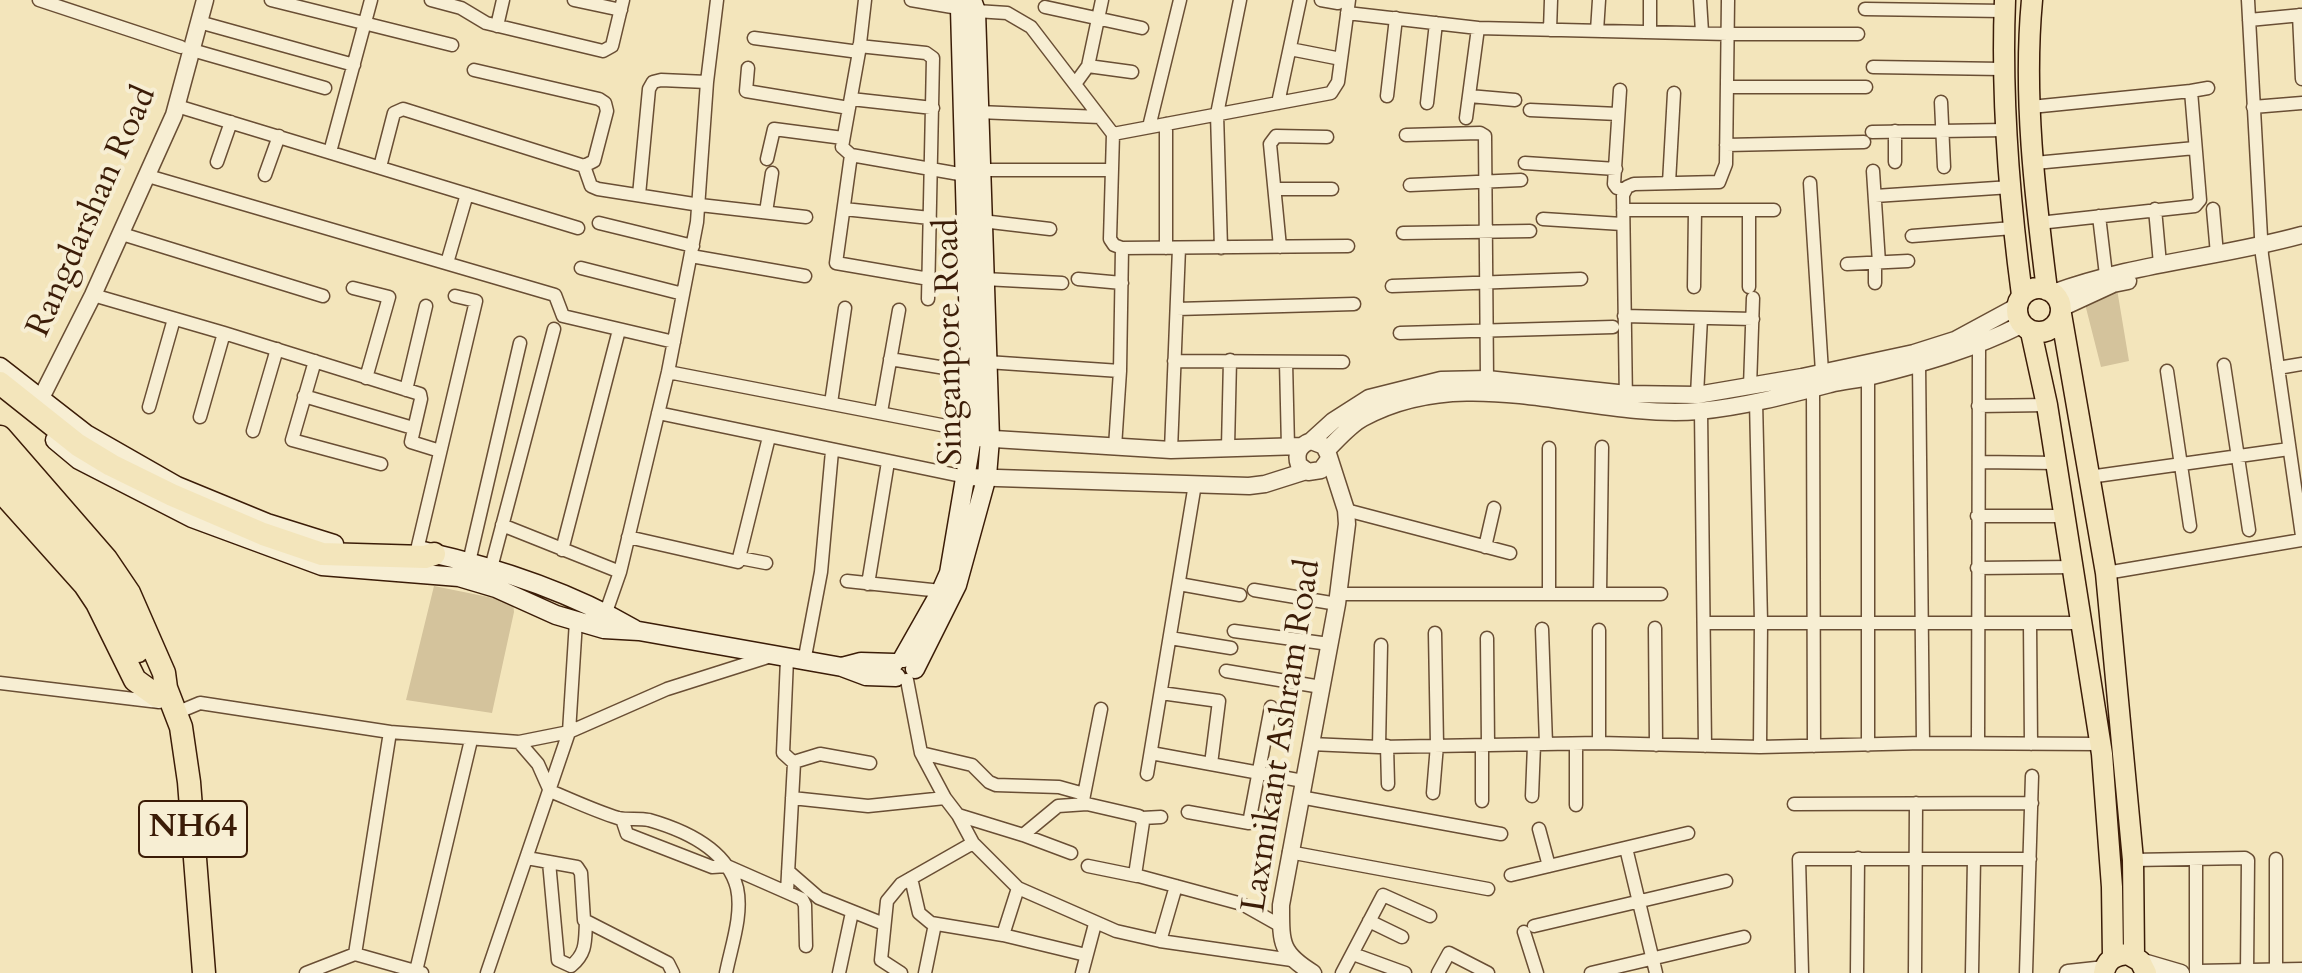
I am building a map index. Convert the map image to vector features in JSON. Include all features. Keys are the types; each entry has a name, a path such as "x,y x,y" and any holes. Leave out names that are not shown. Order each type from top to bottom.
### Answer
{"highway":[{"path":"0,383 78,445 172,495 263,534 322,554 350,557 418,553"},
{"path":"0,437 93,541 120,579 163,669 161,692 135,680 97,603 79,577 0,490"},
{"name":"NH64","path":"0,450 94,553 131,613 161,692 189,782 204,973"},
{"name":"NH64","path":"0,463 87,560 123,618 161,692 178,795 190,973"}],"main road":[{"path":"2032,0 2028,48 2038,221 2106,573 2140,963"},
{"name":"Singanpore Road","path":"903,669 949,573 966,477 978,436 987,362 982,221 972,172 978,112 966,5"},
{"name":"Singanpore Road","path":"903,669 957,585 987,476 978,436 970,372 972,172 966,5"},
{"path":"2005,6 2002,69 2023,314 2047,405 2100,744 2112,887 2107,966"},
{"path":"2023,314 2037,288 2055,301"},
{"path":"2023,314 2041,333 2050,330 2055,301"},
{"path":"0,367 86,434 177,486 254,518 326,544 418,553 491,568 606,612 639,631"},
{"path":"0,396 79,460 192,518 322,566 459,577 496,588 556,615 604,629 639,631 842,667 861,662 903,669"},
{"path":"2107,966 2128,954 2140,963"}],"street":[{"path":"39,0 186,48 325,88"},
{"name":"Rangdarshan Road","path":"41,398 122,234 177,106 186,48 199,22 205,0"},
{"path":"271,0 452,45"},
{"path":"330,152 371,0"},
{"path":"431,0 461,8 497,26 603,51 612,46 622,5 574,0"},
{"path":"497,26 503,0"},
{"path":"606,612 620,572 668,372 692,251 700,205 707,82 717,0"},
{"path":"865,0 842,149 851,155 931,169 972,172 1112,170"},
{"path":"911,0 1008,6 1031,27 1113,134 1110,239 1114,245 1122,248 1348,246"},
{"path":"1075,84 1088,66 1102,0"},
{"path":"1149,127 1180,0"},
{"path":"1221,248 1217,114 1240,0"},
{"path":"1278,103 1300,0"},
{"path":"1321,0 1396,18 1478,28 1858,34"},
{"path":"1550,30 1551,0"},
{"path":"1597,31 1599,0"},
{"path":"1650,0 1650,32"},
{"path":"1700,0 1702,32"},
{"path":"1625,190 1634,184 1719,182 1726,164 1728,0"},
{"path":"2106,573 2302,538 2261,250 2248,0"},
{"path":"1113,134 1335,90 1345,5"},
{"path":"1865,9 2005,6"},
{"path":"1045,7 1142,28"},
{"path":"2249,20 2301,15 2302,79"},
{"path":"1387,96 1396,18"},
{"path":"199,22 354,65"},
{"path":"1427,103 1436,23"},
{"path":"1466,118 1478,28"},
{"path":"754,38 931,55 935,63 928,299"},
{"path":"1290,49 1341,59"},
{"path":"1088,66 1132,72"},
{"path":"1873,67 2002,69"},
{"path":"748,68 746,91 750,93 933,108"},
{"path":"380,167 394,113 403,109 584,166 594,161 607,111 605,103 599,99 474,70"},
{"path":"639,195 649,89 653,82 707,82"},
{"path":"1728,87 1866,87"},
{"path":"2031,107 2208,88"},
{"path":"1620,90 1615,187 1625,190"},
{"path":"1912,236 2199,204 2191,91"},
{"path":"1669,183 1674,93"},
{"path":"1469,96 1515,100"},
{"path":"1941,102 1944,167"},
{"path":"2253,107 2302,103"},
{"path":"177,106 578,228"},
{"path":"1530,110 1618,114"},
{"path":"978,112 1100,117"},
{"path":"217,162 231,122"},
{"path":"1166,124 1177,309 1171,450"},
{"path":"767,159 774,129 843,138"},
{"path":"1726,145 1868,137 1895,131 2006,130"},
{"path":"1895,131 1895,162"},
{"path":"1406,135 1480,133 1485,136 1487,379"},
{"path":"265,175 279,136"},
{"path":"1280,247 1270,144 1276,136 1327,137"},
{"path":"2035,163 2195,148"},
{"path":"851,155 836,263 929,279"},
{"path":"1525,163 1616,169"},
{"path":"584,166 591,186 700,205 806,217"},
{"path":"1873,171 1875,283"},
{"path":"766,212 772,173"},
{"path":"148,176 555,295 563,316 674,342"},
{"path":"1410,185 1521,180"},
{"path":"1810,183 1822,372"},
{"path":"1875,196 2011,187"},
{"path":"1276,189 1332,189"},
{"path":"1625,190 1622,224 1626,401"},
{"path":"447,263 467,194"},
{"path":"844,209 930,218"},
{"path":"2155,209 2160,264"},
{"path":"2213,209 2217,254"},
{"path":"1623,210 1774,210"},
{"path":"1694,287 1695,210"},
{"path":"1749,210 1761,622 1760,747"},
{"path":"2099,216 2106,275"},
{"path":"1543,219 1622,224"},
{"path":"982,221 1050,229"},
{"path":"599,223 692,251 805,276"},
{"path":"1403,233 1530,231"},
{"path":"122,234 323,296"},
{"path":"2055,301 2113,284 2261,250 2302,235"},
{"path":"2055,301 2106,275 2217,254 2302,245"},
{"path":"1115,447 1122,248"},
{"path":"1847,264 1908,261"},
{"path":"581,268 683,294"},
{"path":"984,279 1062,283"},
{"path":"1078,279 1122,283"},
{"path":"1392,286 1581,279"},
{"path":"353,288 389,297 366,378"},
{"path":"93,295 420,394 411,443 440,451"},
{"path":"418,553 476,301 455,296"},
{"path":"1177,309 1354,304"},
{"path":"406,390 426,306"},
{"path":"831,403 845,308"},
{"path":"881,412 899,310"},
{"path":"1753,394 1822,372 1914,353 2023,314"},
{"path":"658,413 966,477 1258,485 1321,462 1365,417 1400,403 1437,394 1500,393 1699,403 1813,389 1979,346 2023,314"},
{"path":"1624,316 1753,319"},
{"path":"1701,318 1699,403 1705,746"},
{"path":"149,407 174,319"},
{"path":"1400,333 1613,327"},
{"path":"491,568 554,329"},
{"path":"562,550 619,330"},
{"path":"200,417 224,333"},
{"path":"469,562 520,343"},
{"path":"1978,743 1979,346"},
{"path":"253,431 277,349"},
{"path":"890,359 970,372"},
{"path":"1228,447 1230,360"},
{"path":"315,361 292,440 381,464"},
{"path":"1174,361 1343,362"},
{"path":"987,362 1120,371"},
{"path":"1286,362 1300,445 1297,458 1301,467 1321,462"},
{"path":"1919,363 1923,743"},
{"path":"2278,368 2302,364"},
{"path":"2224,365 2249,530"},
{"path":"2167,371 2190,526"},
{"path":"668,372 881,412 978,436 1171,450 1320,443 1321,462 1344,503 1510,553"},
{"path":"1868,377 1868,745"},
{"path":"1300,445 1339,416 1380,393 1441,380 1487,379 1626,401"},
{"path":"1813,389 1814,746"},
{"path":"304,396 413,428"},
{"path":"1978,406 2047,405"},
{"path":"628,537 736,562 740,558 769,437"},
{"path":"1600,594 1602,447"},
{"path":"1549,448 1549,594"},
{"path":"2089,477 2289,449"},
{"path":"794,762 783,753 787,659 821,572 832,451"},
{"path":"868,584 888,462"},
{"path":"1979,462 2057,463"},
{"path":"1147,774 1195,484"},
{"name":"Laxmikant Ashram Road","path":"1313,973 1292,960 1285,949 1281,905 1337,599 1347,524 1344,503"},
{"path":"1485,547 1494,508"},
{"path":"1977,516 2066,516"},
{"path":"502,525 620,572"},
{"path":"740,558 766,563"},
{"path":"1977,568 2074,567"},
{"path":"847,581 941,591"},
{"path":"1179,584 1240,595"},
{"path":"1254,590 1337,599 1661,594"},
{"path":"487,973 569,732 576,621"},
{"path":"1704,623 2082,623"},
{"path":"2030,623 2031,744"},
{"path":"1655,628 1656,745"},
{"path":"1532,796 1540,744 1542,629"},
{"path":"1599,630 1599,743"},
{"path":"1234,631 1329,644"},
{"path":"1433,793 1437,745 1435,633"},
{"path":"1170,638 1231,648"},
{"path":"1482,801 1487,638"},
{"path":"1381,645 1383,747 1388,784"},
{"path":"0,683 161,692 200,703 390,732 519,742 569,732 667,689 787,659"},
{"path":"903,669 921,753 973,843 1018,888 1095,924 1160,941 1292,960"},
{"path":"1226,671 1321,687"},
{"path":"1161,693 1219,701 1211,764"},
{"path":"1188,812 1249,823 1271,707"},
{"path":"1083,799 1101,709"},
{"path":"355,954 390,732"},
{"path":"306,973 355,954 379,967 419,972 471,740"},
{"path":"519,742 538,764 550,791 622,819 647,820 715,850 737,888 738,912 726,973"},
{"path":"1310,744 1383,747 1599,743 1760,747 1923,743 2100,744"},
{"path":"1576,744 1576,805"},
{"path":"921,753 972,765 996,785 1059,787 1083,799 1142,818 1161,817"},
{"path":"1151,753 1258,774 1301,789 1501,834"},
{"path":"794,762 820,754 870,763"},
{"path":"787,892 794,762"},
{"path":"2026,973 2032,776"},
{"path":"792,798 868,806 945,798"},
{"path":"1023,835 1054,808 1083,799"},
{"path":"1915,973 1916,803"},
{"path":"1794,804 2032,803"},
{"path":"958,815 1071,853"},
{"path":"1137,876 1134,872 1142,818"},
{"path":"622,819 627,834 712,867 727,866 804,902 806,946"},
{"path":"1539,829 1549,866"},
{"path":"1511,875 1688,833"},
{"path":"901,973 881,960 887,901 901,884 973,843"},
{"path":"1626,848 1656,973"},
{"path":"1289,852 1488,889"},
{"path":"527,858 573,865 579,870 582,915 586,921 668,963 673,973"},
{"path":"1802,973 1798,861 1801,858 2030,859"},
{"path":"1857,973 1858,858"},
{"path":"1972,973 1974,859"},
{"path":"2196,859 2197,973 2302,971"},
{"path":"2276,859 2276,971"},
{"path":"2133,860 2248,860 2247,972"},
{"path":"549,862 558,960 571,966 581,958 585,947 586,921"},
{"path":"1088,866 1242,904 1281,926"},
{"path":"788,871 819,898 884,924"},
{"path":"911,878 923,919 1086,955"},
{"path":"1537,973 1529,929 1726,881"},
{"path":"1160,941 1176,886"},
{"path":"1003,935 1018,888"},
{"path":"1342,973 1383,895 1430,916"},
{"path":"839,973 851,917"},
{"path":"1369,921 1402,937"},
{"path":"925,973 935,924"},
{"path":"1082,973 1095,924"},
{"path":"1591,973 1744,937"},
{"path":"1438,973 1449,953 1488,973"},
{"path":"1353,954 1405,973"},
{"path":"2140,963 2181,973"},
{"path":"2068,973 2107,966"}],"shaded area":[{"path":"2117,289 2129,361 2101,367 2084,300"},
{"path":"434,586 513,602 514,612 492,713 406,700"}]}
